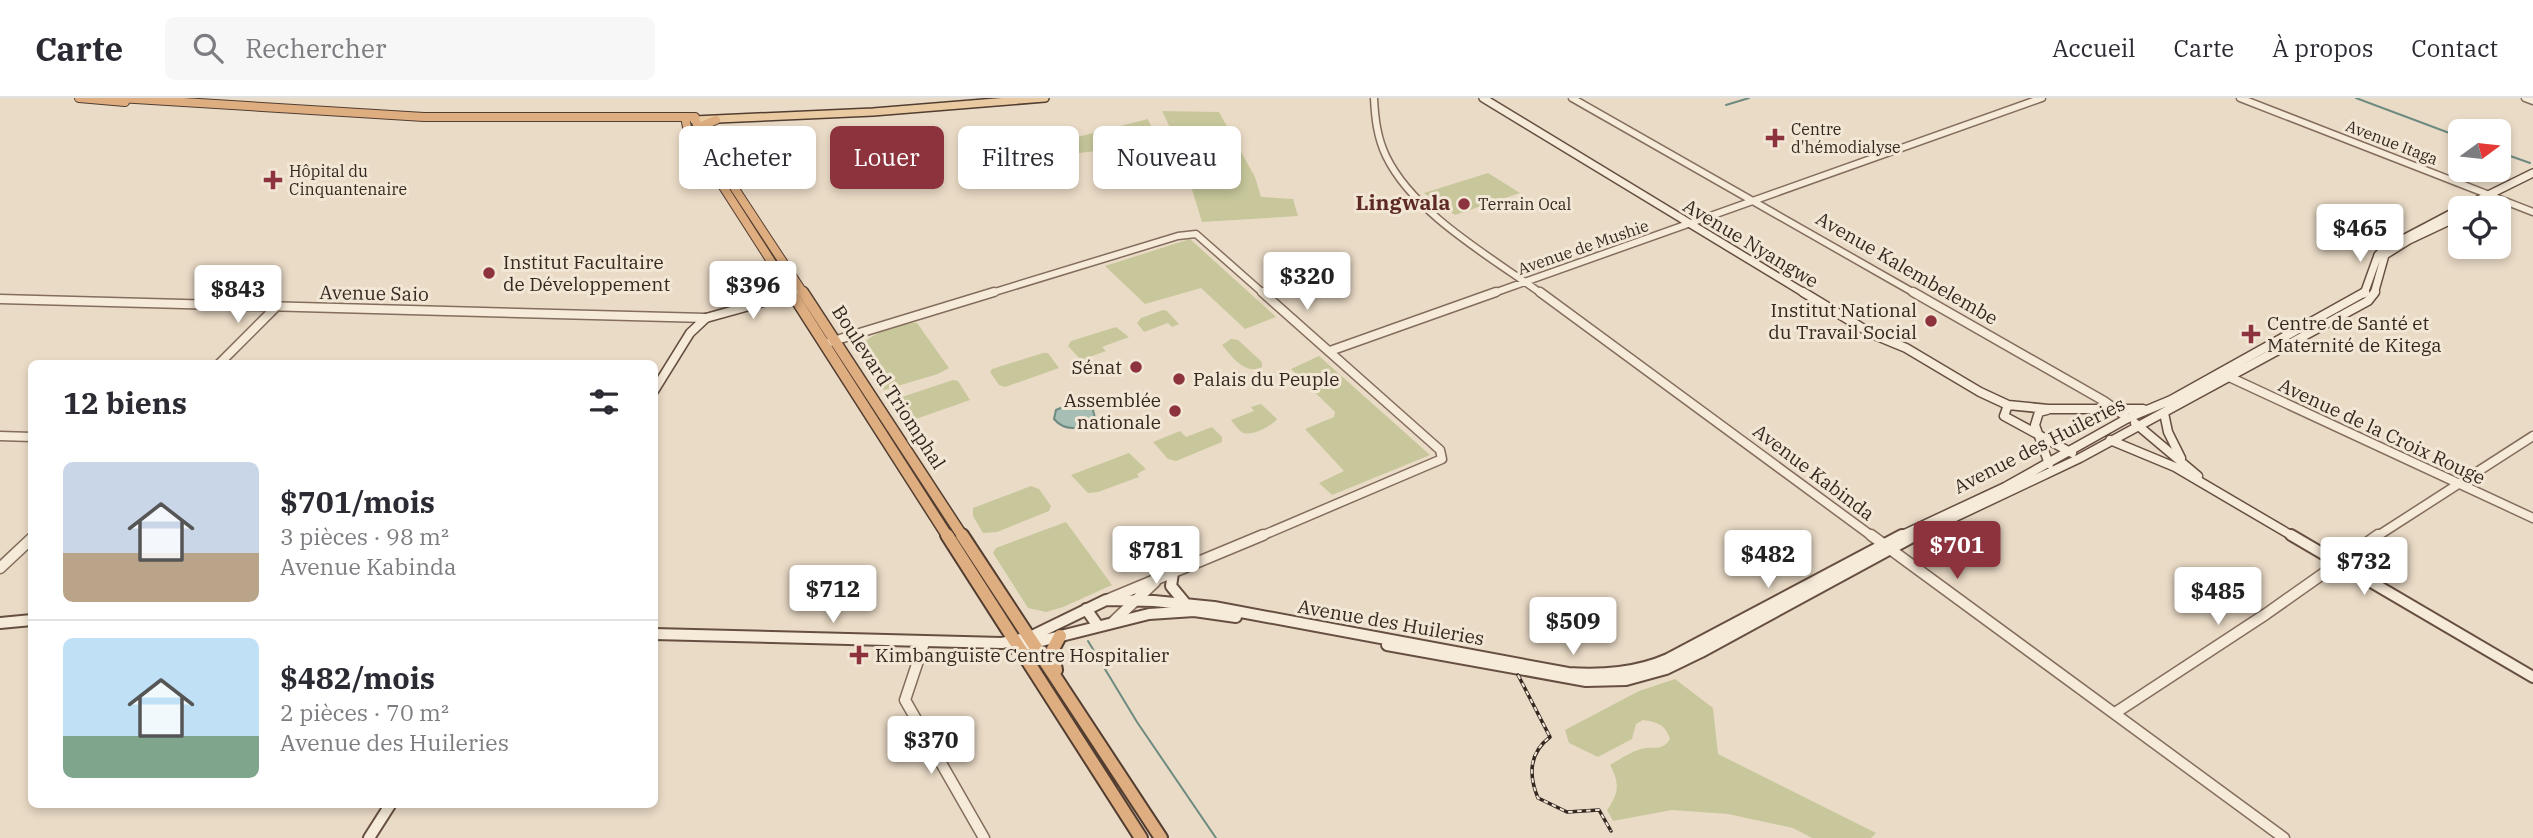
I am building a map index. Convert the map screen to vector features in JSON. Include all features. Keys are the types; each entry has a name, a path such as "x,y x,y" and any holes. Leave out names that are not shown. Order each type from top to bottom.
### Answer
{"highway":[{"path":"79,98 258,112 412,120 670,121 690,118"},
{"path":"119,98 424,117 690,118"},
{"name":"Boulevard Triomphal","path":"689,126 690,118"},
{"name":"Boulevard Triomphal","path":"690,118 694,126"},
{"path":"703,126 716,120"},
{"path":"670,121 684,126"},
{"name":"Boulevard Triomphal","path":"727,189 798,293 836,340 1161,838"},
{"name":"Boulevard Triomphal","path":"733,189 798,293 824,344 1140,838"},
{"path":"1059,680 1052,651 1060,636"}],"main road":[{"path":"690,118 1009,98"},
{"path":"690,118 716,120 887,111 1045,98"},
{"name":"Avenue Nyangwe","path":"1483,98 1872,334 1906,348 1980,392 2008,405 2048,409 2148,409"},
{"name":"Avenue des Huileries","path":"2494,196 2533,173"},
{"name":"Avenue des Huileries","path":"2494,196 2533,179"},
{"name":"Avenue des Huileries","path":"1886,548 1933,518 1994,492 2049,464 2111,440 2190,401 2223,374 2364,294 2378,255 2384,248 2448,216"},
{"name":"Avenue des Huileries","path":"1032,640 1106,600 1135,600 1186,603 1560,678 1614,681 1666,669 1886,548 1938,522 2013,492 2075,455 2098,435 2129,418 2171,400 2368,301 2377,289 2380,270 2388,253 2448,222"},
{"path":"658,385 687,338 706,318 798,293"},
{"name":"Avenue Nyangwe","path":"2008,405 2004,416 2075,455"},
{"path":"2048,409 2035,417 2035,428 2050,455 2049,464"},
{"path":"2164,414 2168,432 2183,463"},
{"name":"Avenue Kalembelembe","path":"2129,418 2198,476"},
{"path":"2098,435 2151,455 2533,677"},
{"path":"1173,573 1171,586 1186,603"},
{"path":"1086,609 1098,626"},
{"name":"Avenue des Huileries","path":"1032,640 1177,611 1228,613"},
{"path":"0,623 28,620"},
{"path":"658,637 923,646 1015,644 1032,640"},
{"path":"369,838 388,808"}],"street":[{"name":"Avenue Kabinda","path":"1374,98 1374,116 1380,145 1402,183 1444,222 2284,838"},
{"name":"Avenue Kalembelembe","path":"1572,98 2129,418"},
{"name":"Avenue de Mushie","path":"1330,351 1691,225 2042,98"},
{"name":"Avenue Itaga","path":"2240,98 2489,196"},
{"path":"2525,98 2533,101"},
{"name":"Avenue Itaga","path":"2511,204 2533,212"},
{"path":"824,344 1191,234 1201,236 1437,445 1442,459 1372,491 1106,600"},
{"name":"Avenue Saio","path":"0,299 706,318"},
{"path":"223,360 277,306"},
{"name":"Avenue de la Croix Rouge","path":"2223,374 2533,518"},
{"path":"0,436 28,437"},
{"path":"2115,713 2266,614 2337,563 2533,436"},
{"name":"Avenue Kalembelembe","path":"2198,476 2212,489"},
{"path":"0,568 28,542"},
{"path":"1114,622 1157,580"},
{"path":"923,646 905,700 984,838"}],"green space":[{"path":"1162,111 1219,112 1227,126 1169,126"},
{"path":"1148,119 1151,126 1121,126"},
{"path":"1093,133 1093,151 1079,153 1079,137"},
{"path":"1241,152 1255,177 1261,197 1293,199 1298,216 1202,222 1192,189 1241,189"},
{"name":"Terrain Ocal","path":"1488,173 1520,193 1455,215 1424,193"},
{"path":"1190,239 1276,317 1245,329 1201,288 1145,304 1105,266"},
{"path":"1163,310 1179,324 1172,327 1168,323 1144,332 1137,323 1141,318"},
{"path":"917,323 949,368 938,374 884,390 858,350 884,330"},
{"path":"1116,327 1129,337 1102,347 1106,351 1081,360 1068,346 1071,341"},
{"path":"1231,339 1238,340 1262,362 1262,367 1250,369 1235,360 1222,345"},
{"path":"1048,353 1059,368 1005,387 999,385 990,372 992,369"},
{"path":"1319,356 1430,455 1332,495 1319,483 1344,471 1305,429 1334,417 1335,412 1291,369"},
{"path":"953,380 958,381 970,400 910,421 895,404 899,398"},
{"path":"1261,404 1277,419 1267,427 1248,434 1240,431 1231,420 1254,411 1251,407"},
{"path":"1212,427 1222,437 1222,442 1176,461 1168,459 1153,442 1180,431 1186,437"},
{"path":"1129,453 1146,469 1137,474 1139,477 1088,493 1071,475"},
{"path":"1031,486 1039,489 1051,506 1049,511 997,532 983,533 973,516 973,508"},
{"path":"1066,522 1112,585 1046,612 1028,608 993,553 996,548"},
{"path":"1675,679 1713,708 1718,754 1876,833 1871,838 1812,838 1793,828 1728,814 1672,810 1613,821 1607,810 1614,799 1617,783 1610,765 1637,750 1663,746 1670,739 1666,730 1660,725 1643,720 1636,724 1632,739 1598,757 1569,743 1565,730 1639,691"}],"shaded area":[{"path":"1074,402 1092,406 1095,418 1080,427 1069,428 1054,419 1056,410"}],"waterway":[{"path":"1726,105 1749,98"},
{"path":"2356,98 2448,132"},
{"path":"2511,156 2530,163"},
{"path":"1088,641 1137,722 1216,838"}],"railway":[{"path":"1518,675 1550,737 1538,750 1532,764 1538,798 1567,812 1599,810 1611,831"}],"place":[{"name":"Centre d'hémodialyse","path":"1775,138"},
{"name":"Hôpital du Cinquantenaire","path":"273,180"},
{"name":"Terrain Ocal","path":"1464,204"},
{"name":"Institut Facultaire de Développement","path":"489,273"},
{"name":"Institut National du Travail Social","path":"1931,321"},
{"name":"Centre de Santé et Maternité de Kitega","path":"2251,334"},
{"name":"Sénat","path":"1136,367"},
{"name":"Palais du Peuple","path":"1179,379"},
{"name":"Assemblée nationale","path":"1175,411"},
{"name":"Kimbanguiste Centre Hospitalier","path":"859,655"}],"district":[{"name":"Lingwala","path":"1403,202"}]}
